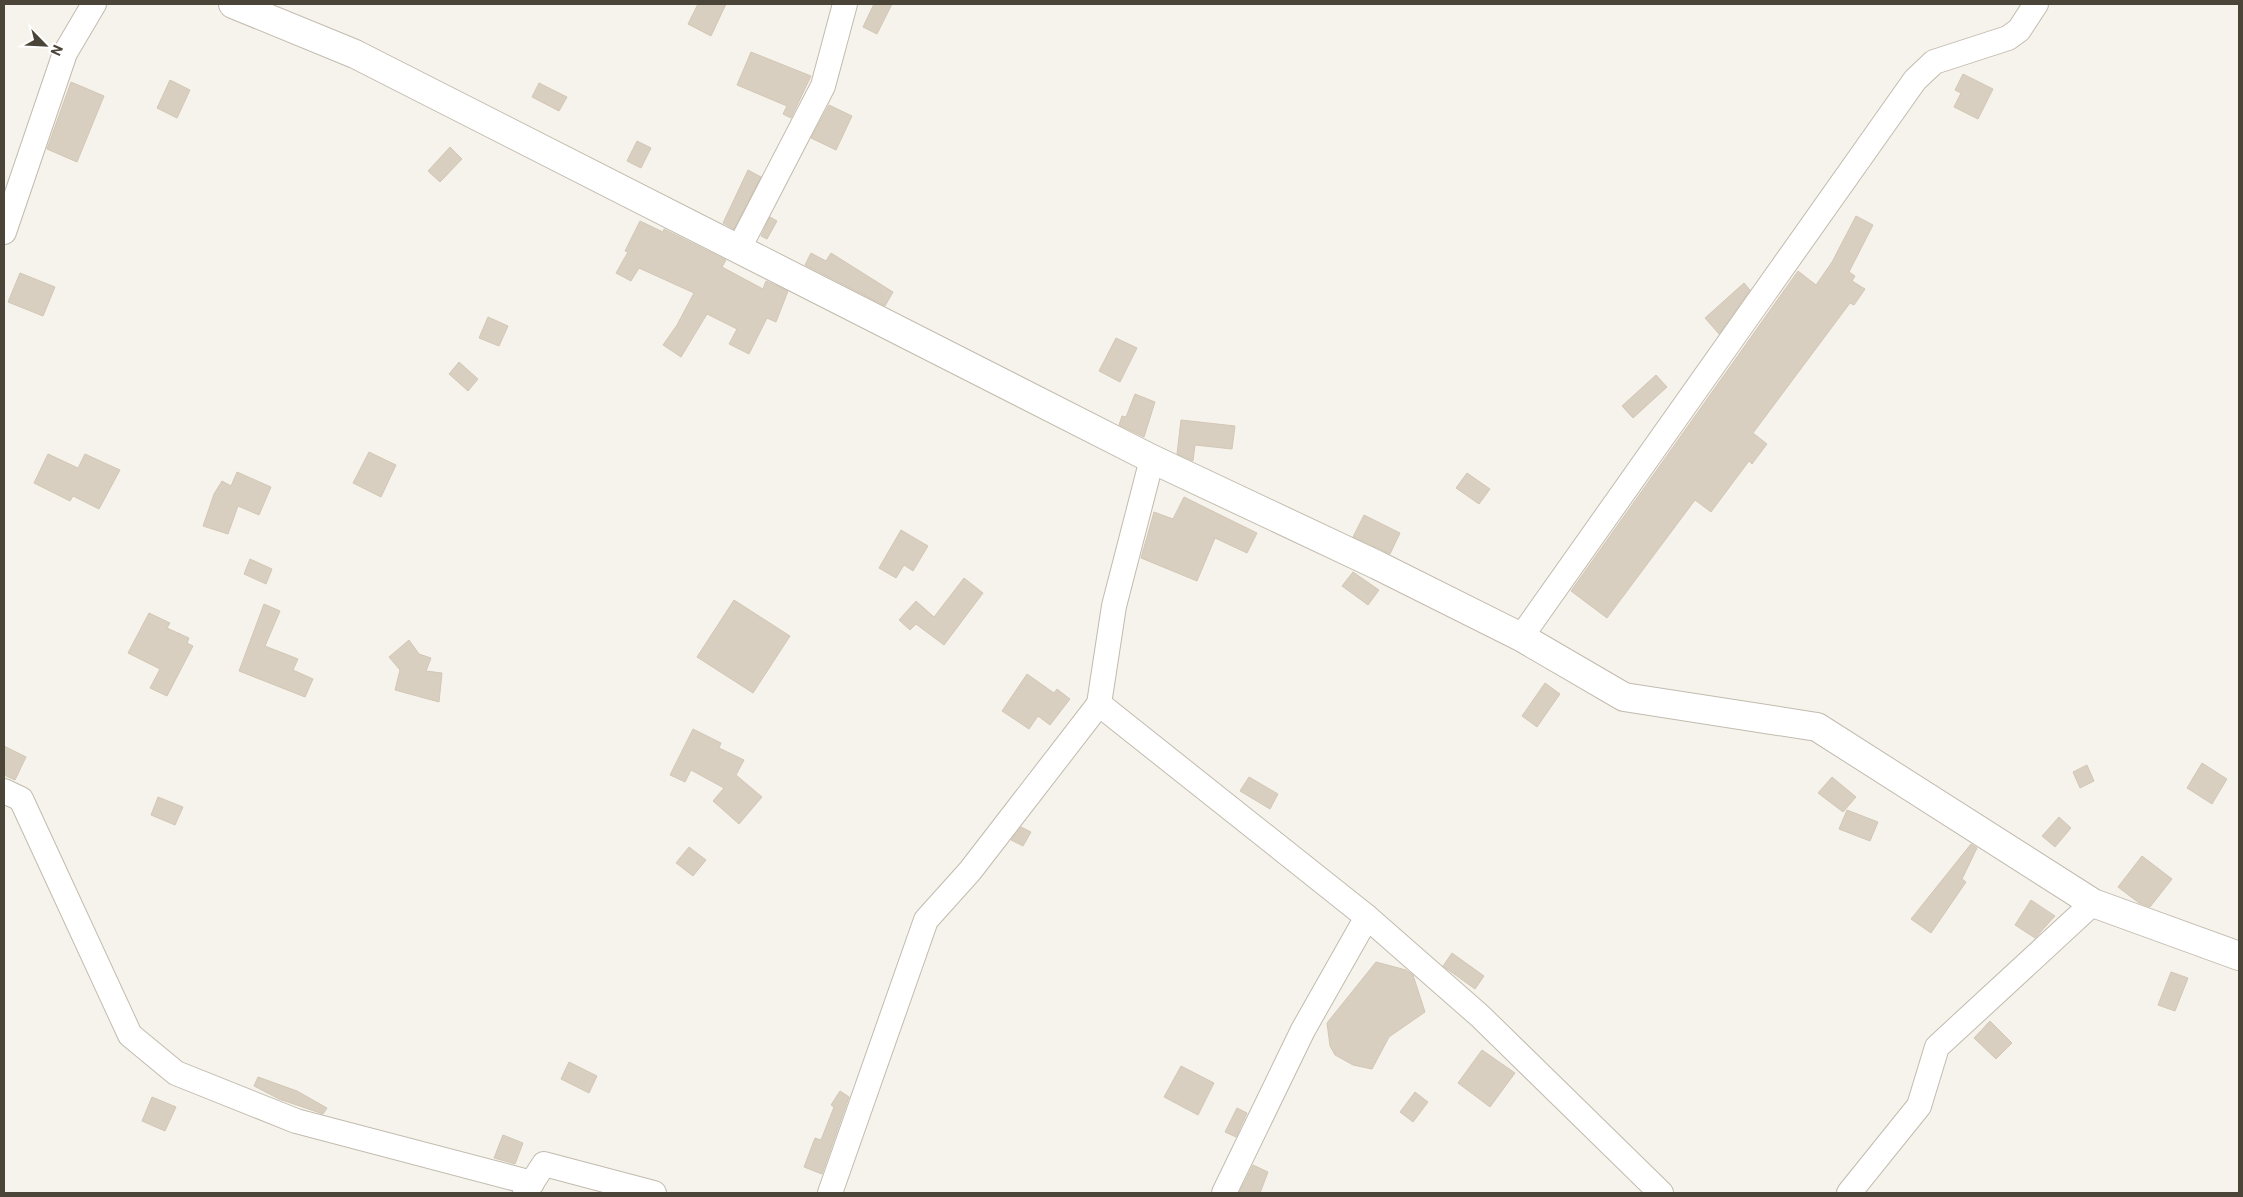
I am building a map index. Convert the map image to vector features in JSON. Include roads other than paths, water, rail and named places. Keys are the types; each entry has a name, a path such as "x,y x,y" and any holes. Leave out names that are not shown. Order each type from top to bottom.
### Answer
{"street":[{"path":"4,232 65,53 94,4"},
{"path":"233,4 355,54 1152,460 1378,565 1521,638 1624,697 1817,727 2093,903 2239,956"},
{"path":"738,250 823,86 845,4"},
{"path":"1521,638 1915,80 1934,62 2008,38 2019,30 2036,4"},
{"path":"830,1193 926,920 970,870 1099,704 1114,606 1152,460"},
{"path":"1099,704 1367,917 1480,1016 1661,1193"},
{"path":"4,791 21,799 130,1035 176,1073 296,1121 529,1188 544,1164 654,1193"},
{"path":"1849,1193 1919,1106 1938,1046 2093,903"},
{"path":"1224,1193 1303,1030 1367,917"}]}
